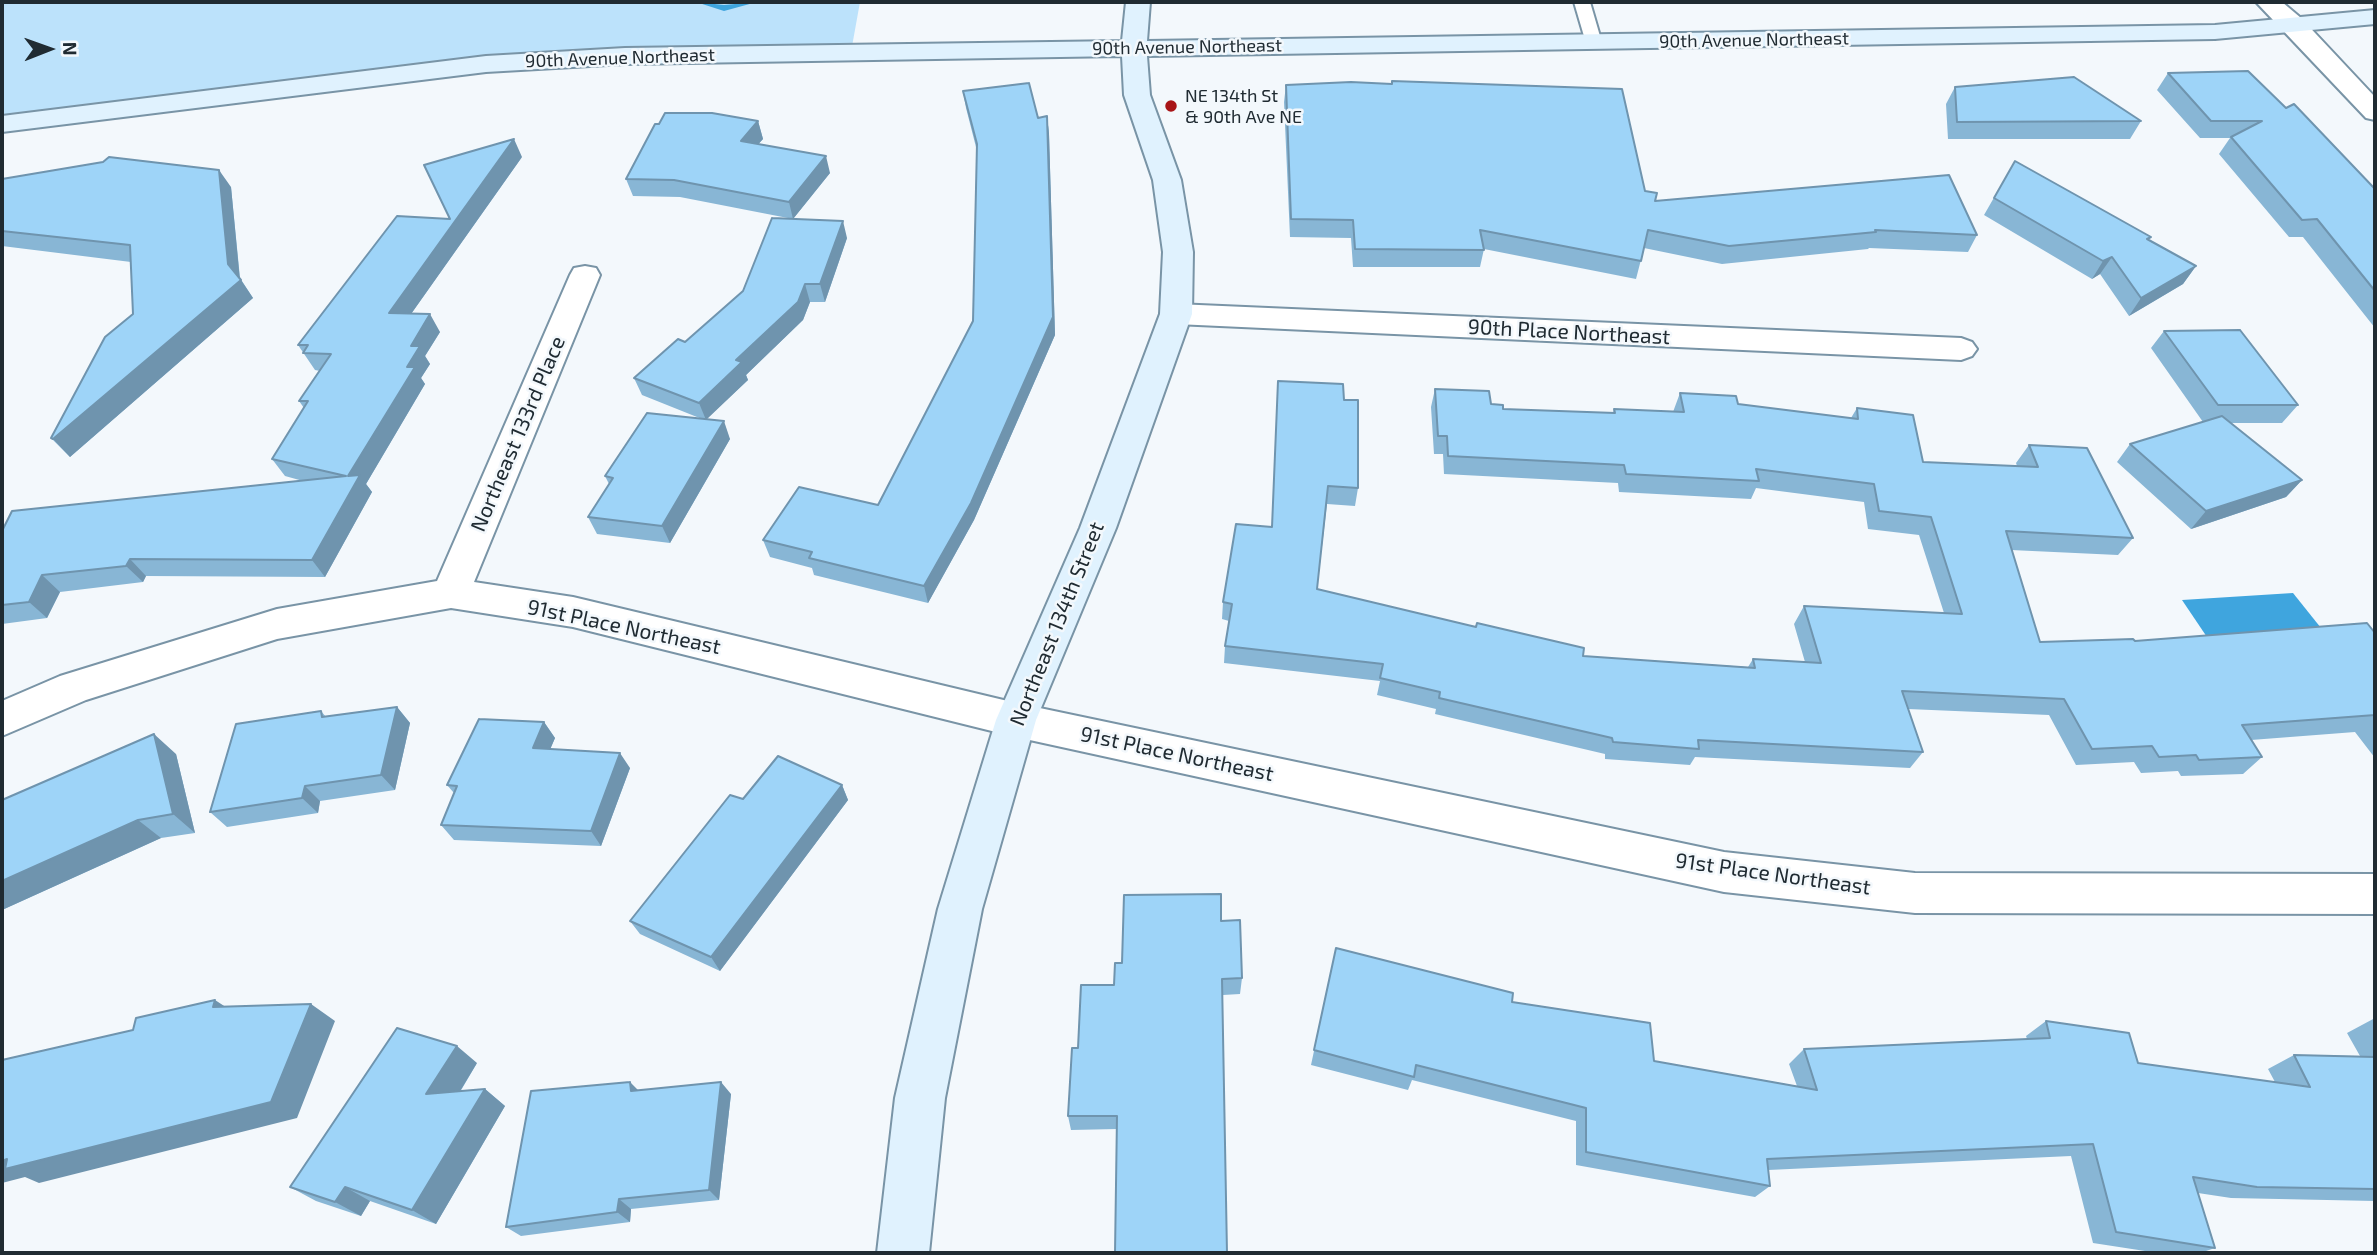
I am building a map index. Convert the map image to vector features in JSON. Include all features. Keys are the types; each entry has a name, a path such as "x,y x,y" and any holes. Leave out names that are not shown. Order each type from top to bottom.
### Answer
{"street":[{"name":"Northeast 134th Street","path":"903,1253 920,1098 960,909 1016,720 1098,528 1176,314 1178,252 1167,180 1138,95 1134,48 1138,2"},
{"path":"2268,2 2375,112"},
{"name":"90th Avenue Northeast","path":"2,124 486,64 625,56 2215,32 2291,23 2375,18"},
{"name":"Northeast 133rd Place","path":"451,593 585,275"},
{"name":"90th Place Northeast","path":"1176,314 1961,349"},
{"name":"91st Place Northeast","path":"2,719 74,687 277,624 451,593 573,612 1016,720 1724,872 1914,893 2375,894"}],"lane":[{"path":"1582,2 1594,43"}],"shaded area":[{"path":"2,2 860,2 851,52 625,56 310,84 2,124"}],"water":[{"path":"2293,593 2329,638 2213,646 2182,600"}],"building":[{"path":"2248,71 2286,108 2294,104 2375,189 2375,291 2317,219 2302,220 2231,137 2262,121 2211,121 2168,73"},
{"path":"2074,77 2141,121 1957,122 1955,87"},
{"path":"1392,81 1622,89 1645,191 1657,193 1655,201 1949,175 1977,235 1875,230 1876,232 1729,246 1648,230 1641,261 1480,230 1484,250 1355,249 1353,220 1291,219 1286,85 1351,82 1392,84"},
{"path":"1029,83 1038,118 1047,116 1053,317 971,503 924,586 809,558 812,552 763,540 799,487 878,505 973,321 977,144 963,91"},
{"path":"665,113 712,113 758,121 741,141 826,156 789,202 674,180 626,179 655,124 659,124"},
{"path":"514,139 389,313 430,314 411,346 420,346 407,367 415,367 348,476 360,475 312,560 130,559 126,566 42,575 29,602 2,605 2,531 12,511 346,476 272,459 308,401 299,401 331,354 303,353 308,345 298,345 397,216 450,219 424,165"},
{"path":"109,157 219,170 228,264 241,280 53,439 51,438 105,337 133,314 130,245 2,231 2,179 103,162"},
{"path":"2015,161 2151,237 2147,239 2196,266 2141,298 2112,257 2103,261 1994,198"},
{"path":"772,218 843,221 820,284 805,284 798,302 736,360 742,362 699,403 634,378 678,339 685,342 743,291"},
{"path":"2240,330 2298,405 2218,405 2164,331"},
{"path":"1278,381 1343,384 1344,400 1358,400 1358,488 1328,486 1317,589 1476,627 1477,623 1584,648 1583,656 1755,668 1753,659 1821,663 1804,606 1962,614 1931,517 1879,511 1874,484 1756,469 1759,481 1626,474 1624,465 1448,456 1447,436 1438,436 1435,389 1489,391 1491,404 1503,405 1503,409 1615,413 1614,409 1684,412 1680,393 1736,396 1738,404 1858,419 1857,408 1913,415 1923,462 2038,467 2029,445 2087,448 2133,538 2006,531 2040,642 2135,641 2367,623 2375,633 2375,715 2242,725 2262,757 2199,760 2196,755 2159,757 2152,746 2092,749 2064,699 1902,691 1923,752 1698,740 1699,749 1613,742 1612,738 1439,698 1440,692 1380,678 1383,664 1225,646 1232,604 1223,602 1236,524 1272,527"},
{"path":"647,413 724,421 662,526 588,517 613,478 605,476"},
{"path":"2222,416 2302,480 2206,511 2130,444"},
{"path":"397,707 381,775 305,786 302,798 210,812 236,724 321,711 322,717"},
{"path":"479,719 544,722 533,748 620,753 591,831 441,825 457,786 447,785"},
{"path":"154,734 173,814 138,820 2,881 2,800"},
{"path":"778,756 842,785 711,957 630,921 730,795 743,799"},
{"path":"1221,894 1221,921 1240,920 1242,978 1222,979 1227,1253 1115,1253 1117,1116 1068,1116 1072,1048 1078,1048 1081,985 1114,985 1115,963 1122,963 1124,895"},
{"path":"1336,948 1513,993 1512,1002 1650,1023 1654,1061 1817,1090 1804,1049 2050,1038 2046,1021 2129,1033 2138,1063 2310,1087 2294,1055 2375,1057 2375,1189 2257,1187 2193,1177 2215,1248 2116,1232 2093,1144 1767,1159 1770,1186 1586,1152 1586,1108 1416,1065 1414,1077 1314,1050"},
{"path":"215,1000 213,1007 311,1004 271,1102 5,1169 7,1159 2,1161 2,1060 133,1030 136,1018"},
{"path":"397,1028 457,1046 426,1094 485,1089 412,1210 345,1187 335,1202 290,1187"},
{"path":"630,1082 631,1091 721,1082 709,1190 619,1199 617,1212 506,1227 531,1091"}],"waterway":[{"path":"702,2 724,8 751,2"}],"place":[{"name":"NE 134th St & 90th Ave NE","path":"1171,106"}]}
